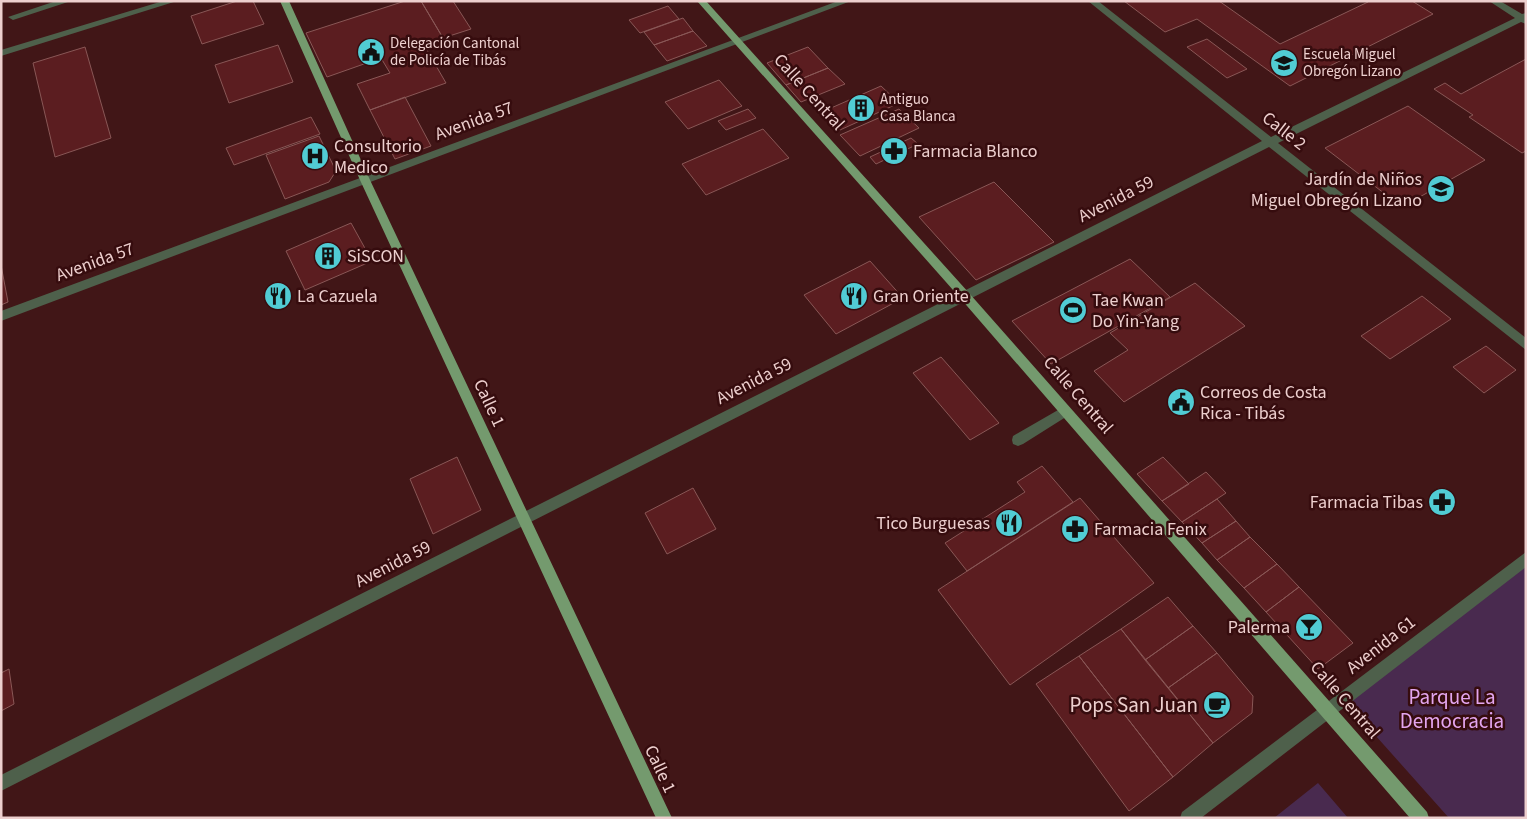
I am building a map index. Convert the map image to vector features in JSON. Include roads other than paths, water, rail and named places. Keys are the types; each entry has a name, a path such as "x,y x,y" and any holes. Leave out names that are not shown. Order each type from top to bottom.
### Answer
{"main road":[{"name":"Calle 1","path":"284,1 365,180 664,818"},
{"name":"Calle Central","path":"701,1 965,296 1421,818"}],"street":[{"path":"13,17 67,1"},
{"path":"136,1 139,12"},
{"path":"1,53 173,1"},
{"name":"Avenida 57","path":"1,316 847,1"},
{"name":"Calle 2","path":"1092,1 1526,345"},
{"path":"1493,1 1524,19"},
{"name":"Avenida 59","path":"1,783 1270,142 1524,19"},
{"path":"1018,440 1065,411"},
{"name":"Avenida 61","path":"1188,818 1526,558"}],"place":[{"name":"Delegación Cantonal de Policía de Tibás","path":"371,52"},
{"name":"Escuela Miguel Obregón Lizano","path":"1284,63"},
{"name":"Antiguo Casa Blanca","path":"861,108"},
{"name":"Farmacia Blanco","path":"894,151"},
{"name":"Consultorio Medico","path":"315,156"},
{"name":"Jardín de Niños Miguel Obregón Lizano","path":"1441,189"},
{"name":"SiSCON","path":"328,256"},
{"name":"La Cazuela","path":"278,296"},
{"name":"Gran Oriente","path":"854,296"},
{"name":"Tae Kwan Do Yin-Yang","path":"1073,310"},
{"name":"Correos de Costa Rica - Tibás","path":"1181,402"},
{"name":"Farmacia Tibas","path":"1442,502"},
{"name":"Tico Burguesas","path":"1009,523"},
{"name":"Farmacia Fenix","path":"1075,529"},
{"name":"Palerma","path":"1309,627"},
{"name":"Pops San Juan","path":"1217,705"}],"park label":[{"name":"Parque La Democracia","path":"1452,709"}]}
